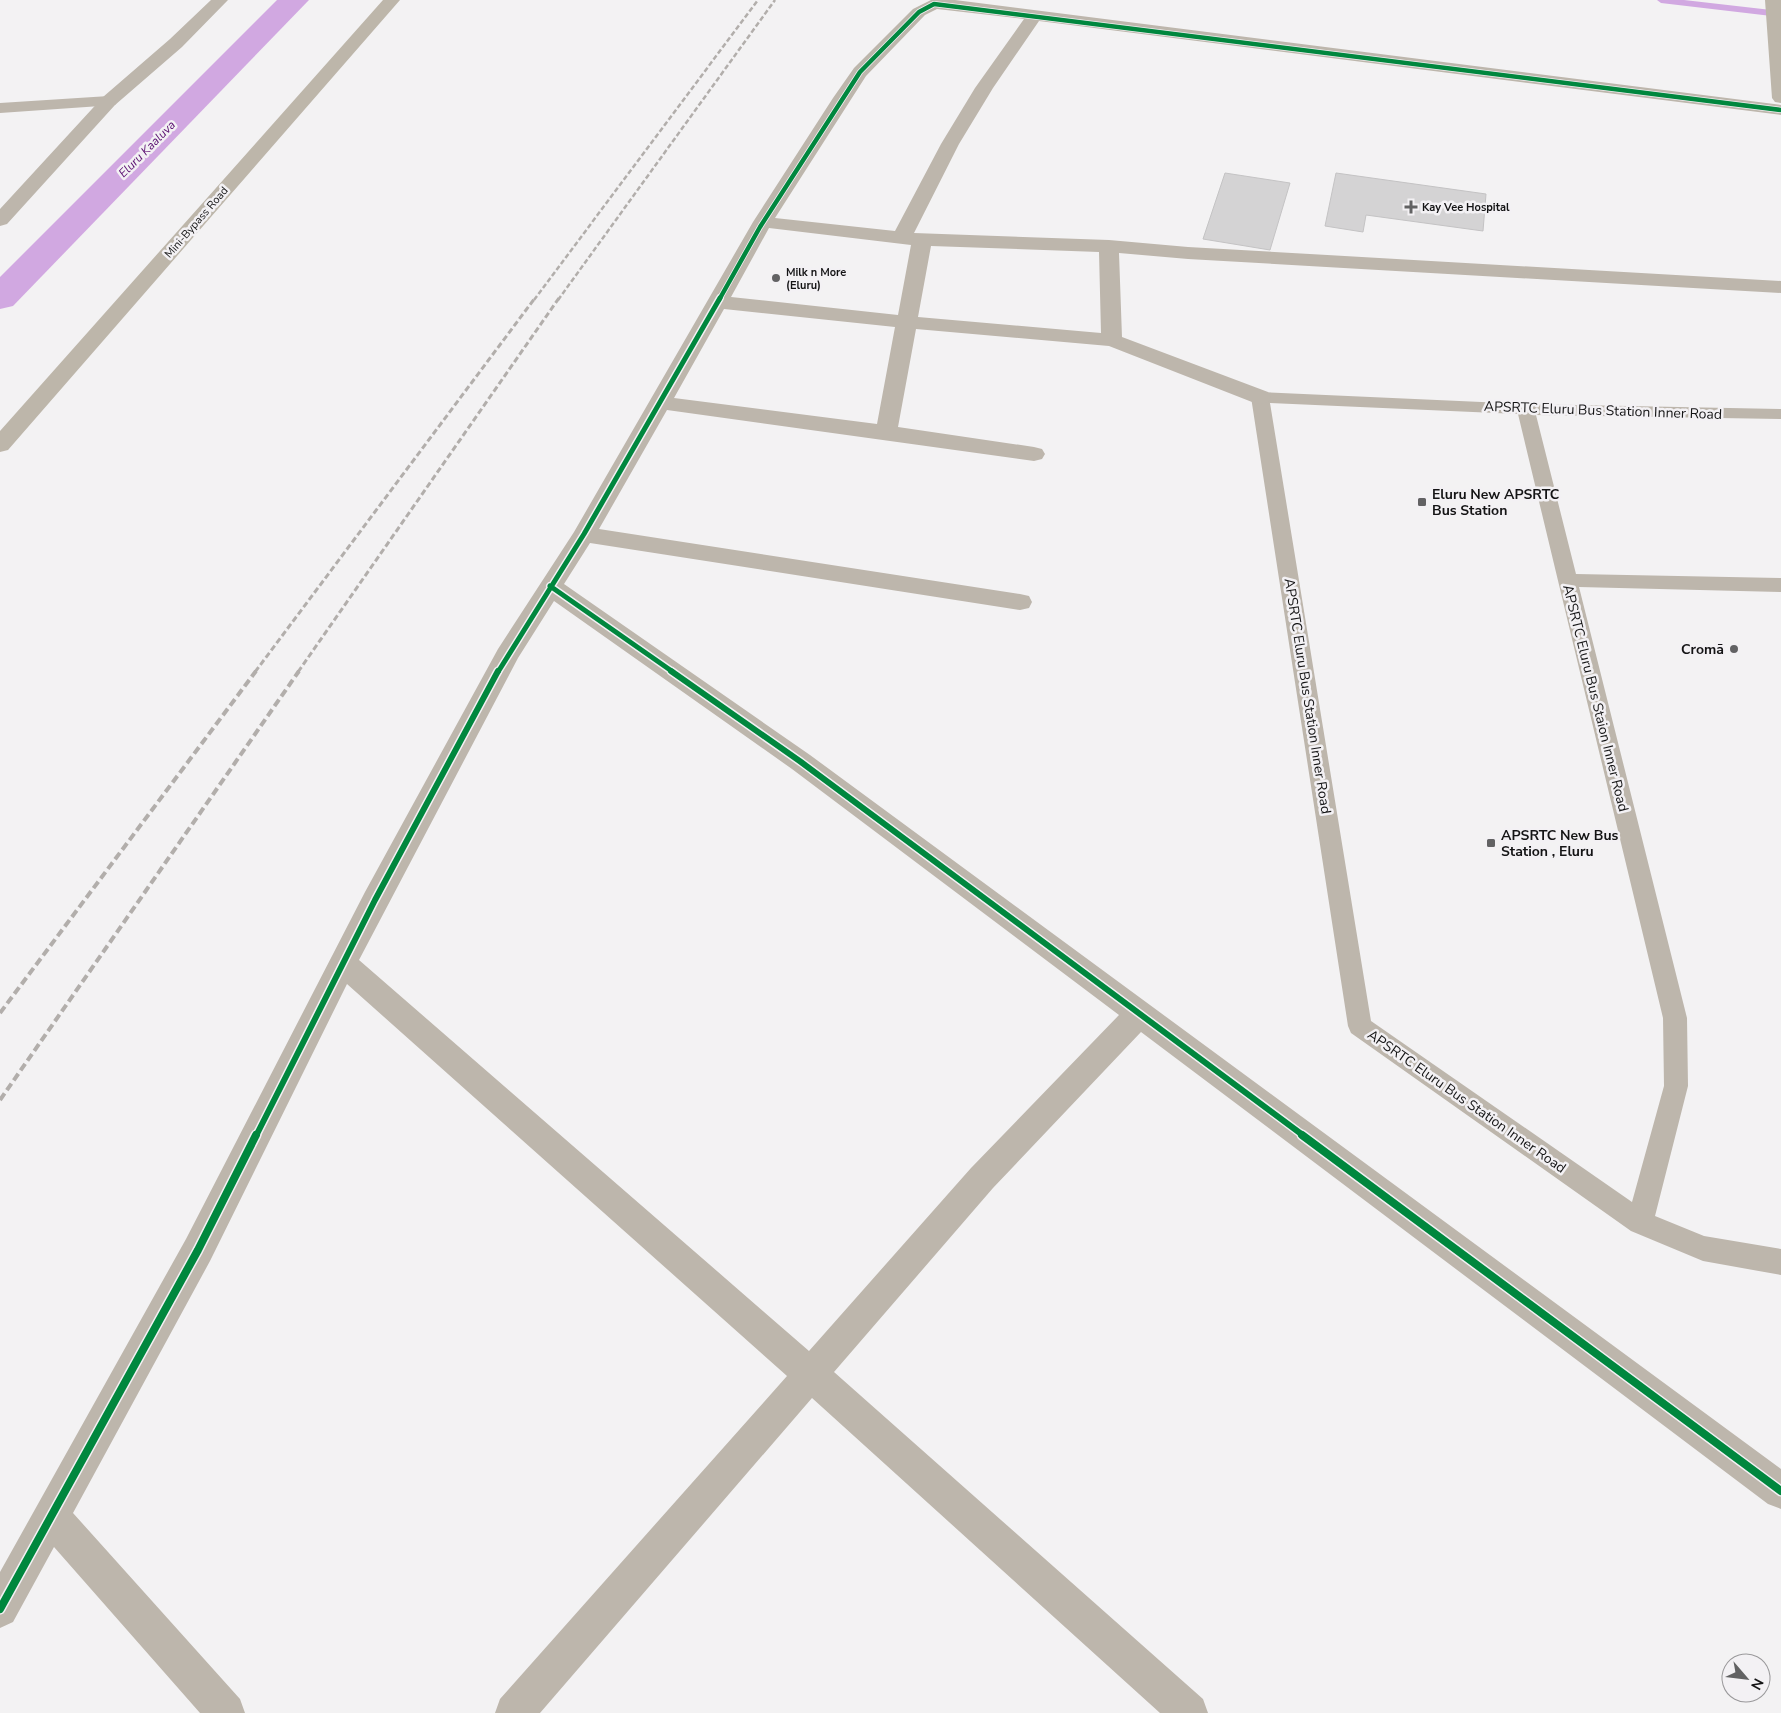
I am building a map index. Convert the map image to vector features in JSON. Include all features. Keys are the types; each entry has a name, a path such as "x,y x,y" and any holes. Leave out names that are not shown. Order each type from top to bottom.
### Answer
{"main road":[{"name":"Mini-Bypass Road","path":"0,445 392,0"},
{"path":"1773,0 1781,100"}],"street":[{"path":"0,220 109,101 176,43 220,0"},
{"path":"0,1609 198,1250 343,963 508,655 584,534 764,222 846,91 860,72 919,12 934,4 1781,100"},
{"path":"886,432 906,322 912,239 960,128 984,88 1035,15"},
{"path":"0,108 109,101"},
{"path":"764,222 912,239 1109,246 1188,253 1781,287"},
{"path":"1109,246 1112,340"},
{"path":"718,302 906,322 1112,340 1260,397"},
{"path":"661,403 886,432 1034,454"},
{"path":"584,534 1020,602"},
{"path":"550,586 801,762 1781,1491"},
{"path":"343,963 809,1373 1189,1713"},
{"path":"514,1713 809,1373 982,1178 1140,1014"},
{"path":"52,1517 226,1713"}],"lane":[{"name":"APSRTC Eluru Bus Station Inner Road","path":"1781,414 1526,409 1260,397 1360,1026 1640,1222 1703,1248 1781,1262"},
{"name":"APSRTC Eluru Bus Staion Inner Road","path":"1526,409 1675,1018 1676,1086 1640,1222"},
{"path":"1567,580 1781,585"}],"building":[{"path":"1225,173 1290,183 1270,250 1203,239"},
{"path":"1336,173 1486,194 1483,231 1366,215 1363,232 1325,226"}],"waterway":[{"name":"Eluru Kaaluva","path":"0,298 294,0"},
{"path":"1661,0 1781,14"}],"railway":[{"path":"534,300 758,0"},
{"path":"558,300 775,0"},
{"path":"255,672 535,298"},
{"path":"298,672 559,298"},
{"path":"0,1013 256,671"},
{"path":"0,1100 299,671"}],"cycle path":[{"path":"0,1609 198,1250 375,900 507,655 584,534 661,403 760,227 842,98 860,72 919,12 934,4 948,4 1781,110"},
{"path":"550,586 801,762 1781,1491"}],"place":[{"name":"Kay Vee Hospital","path":"1411,207"},
{"name":"Milk n More (Eluru)","path":"776,278"},
{"name":"Eluru New APSRTC Bus Station","path":"1422,502"},
{"name":"Cromā","path":"1734,649"},
{"name":"APSRTC New Bus Station , Eluru","path":"1491,843"}]}
